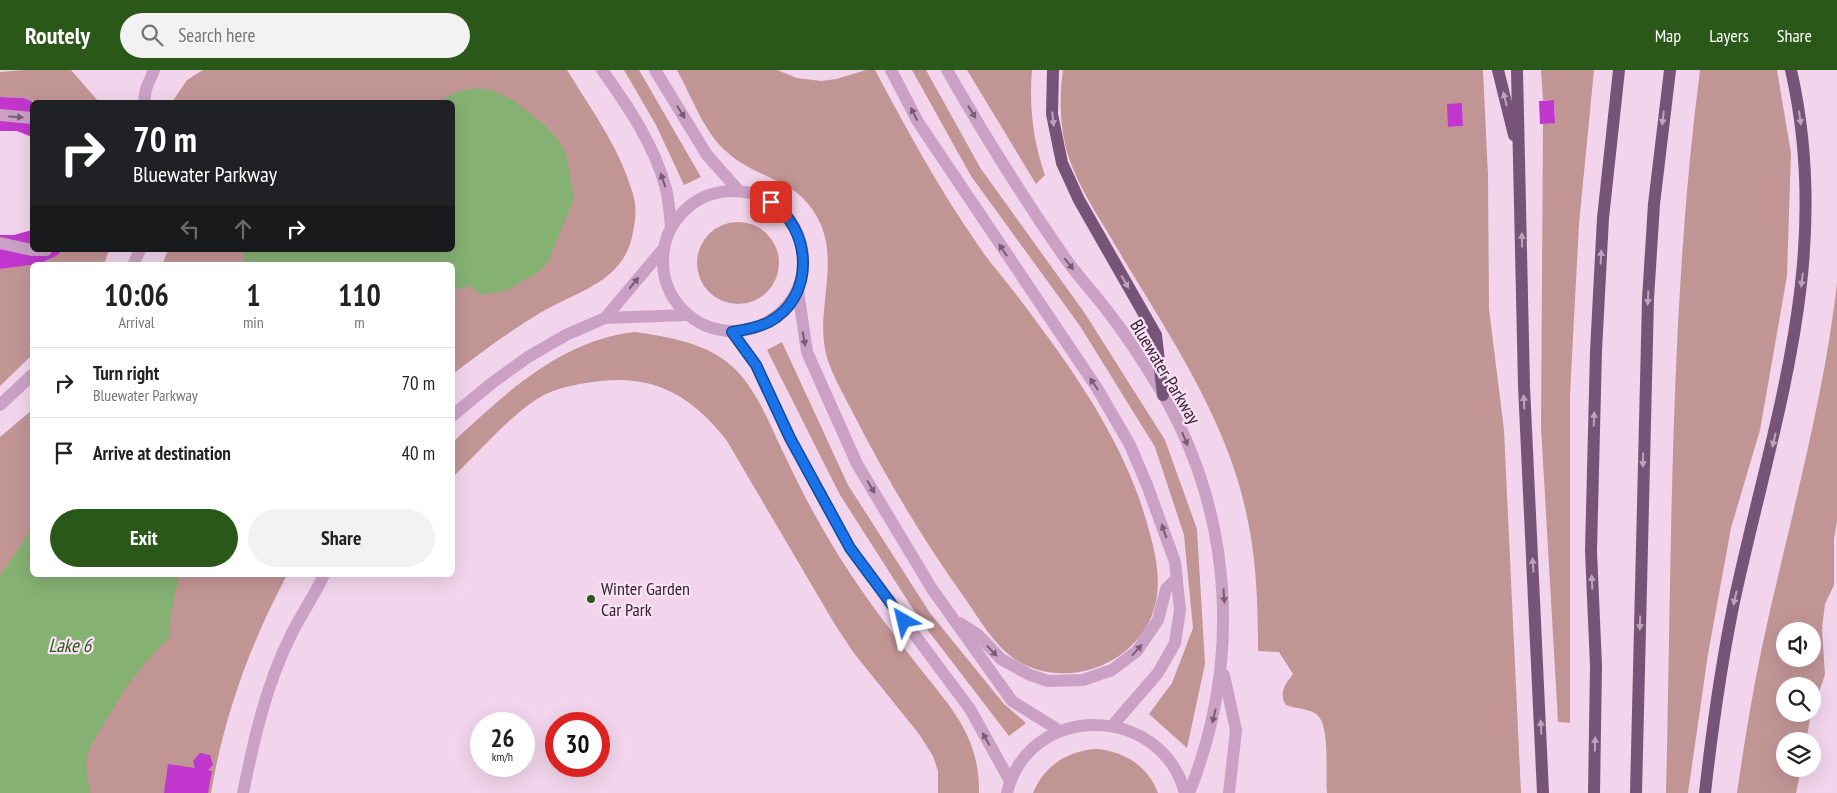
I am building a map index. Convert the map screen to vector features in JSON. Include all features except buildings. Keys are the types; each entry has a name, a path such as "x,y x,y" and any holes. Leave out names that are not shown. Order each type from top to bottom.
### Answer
{"main road":[{"path":"1052,70 1053,120 1062,163 1078,200 1156,334 1164,395"},
{"path":"1498,70 1521,162"},
{"path":"1517,70 1521,162 1524,386 1543,793"},
{"path":"1594,793 1596,666 1591,551 1596,351 1603,218 1619,70"},
{"path":"1636,793 1648,299 1654,204 1670,70"},
{"path":"1704,793 1734,603 1779,416 1801,286 1806,238 1807,171 1791,70"}],"street":[{"path":"144,100 146,89 154,70"},
{"path":"602,70 632,114 655,155 667,190 671,228"},
{"path":"655,70 708,155 739,191"},
{"path":"891,70 918,122 1107,405 1130,445 1147,485 1175,562 1180,610 1175,643 1158,673 1112,726"},
{"name":"Bluewater Parkway","path":"947,70 1064,256 1108,311 1164,395 1194,461 1214,520 1222,575 1224,606 1222,668 1204,757 1189,793"},
{"path":"0,116 30,118"},
{"path":"798,291 786,308 771,321 752,329 732,332 708,327 688,315 675,302 667,285 663,266 664,248 671,228 683,211 700,199 719,192 739,191 761,196 774,204 780,208 794,226 803,247 803,269 798,291 807,352 857,464 932,588 1012,701 1060,731"},
{"path":"0,242 30,249"},
{"path":"605,318 664,248"},
{"path":"455,414 528,357 566,335 605,318 688,315"},
{"path":"732,332 756,365 790,438 850,548 970,709 1008,787"},
{"path":"0,405 30,377"},
{"path":"243,793 254,740 269,688 290,636 323,577"},
{"path":"955,620 978,635 1001,659 1030,676 1056,682 1083,680 1112,670 1137,651 1158,620 1166,589 1177,578"},
{"path":"1222,668 1236,730 1228,793"},
{"path":"1008,787 1029,753 1046,738 1060,731 1092,725 1112,726 1134,733 1154,745 1176,771 1185,793"}],"shaded area":[{"path":"71,70 97,100 30,100 0,97 0,72"},
{"path":"203,70 567,70 604,129 620,159 634,196 636,212 628,249 620,263 610,274 584,291 540,313 455,373 455,262 163,262 167,252 455,252 455,100 173,100 187,80"},
{"path":"624,70 639,70 701,177 684,185 656,125"},
{"path":"677,70 777,70 797,78 821,81 836,79 866,70 875,70 911,137 950,202 982,251 1036,321 1076,378 1112,437 1127,468 1150,534 1157,567 1158,589 1149,622 1139,638 1118,657 1092,669 1072,673 1051,673 1031,668 1013,658 999,646 987,631 906,509 832,372 825,348 823,331 828,260 826,242 821,225 812,209 791,189 741,162 720,145 705,125"},
{"path":"912,70 926,70 981,169 1084,312 1165,440 1197,529 1205,664 1187,748 1149,714 1172,683 1193,628 1184,535 1155,447 1080,326 971,176"},
{"path":"967,70 1032,70 1031,97 1033,123 1037,149 1045,175 1036,184"},
{"path":"1063,70 1483,70 1488,176 1489,309 1504,430 1521,793 1327,793 1326,739 1321,720 1313,712 1286,705 1283,692 1293,674 1279,652 1258,651 1257,594 1252,542 1241,490 1222,437 1199,387 1094,210 1076,176 1067,152 1063,132 1061,112","holes":["1448,104 1462,104 1463,126 1448,127"]},
{"path":"1541,70 1594,70 1579,224 1570,395 1570,723 1558,722 1541,427 1543,123 1555,123 1554,100 1543,100"},
{"path":"1700,70 1777,70 1791,153 1787,276 1760,430 1731,528 1708,654 1688,793 1666,793 1671,521 1677,340 1682,250"},
{"path":"738,222 754,225 767,234 776,247 779,263 776,279 767,292 754,301 738,304 722,301 709,292 700,279 697,263 700,247 709,234 722,225"},
{"path":"60,252 108,252 105,262 41,262"},
{"path":"30,264 30,357 0,386 0,269"},
{"path":"1837,283 1837,521 1834,539 1834,585 1825,604 1822,629 1825,675 1821,686 1821,677 1776,677 1776,722 1810,722 1808,732 1776,732 1776,777 1799,777 1796,793 1737,793 1758,665 1823,375"},
{"path":"635,332 688,342 724,359 742,377 763,409 807,500 840,558 880,616 959,720 974,752 978,772 979,793 938,793 938,771 933,756 919,734 853,652 727,441 713,424 682,398 648,384 629,381 609,380 558,389 542,396 519,412 455,475 455,440 493,406 514,388 559,357 583,345"},
{"path":"782,342 848,485 930,613 1004,704 1026,723 1009,736 920,620 840,495 767,350"},
{"path":"30,412 30,577 286,577 261,627 240,681 223,736 211,793 0,793 0,437"},
{"path":"1096,749 1116,753 1134,762 1148,775 1158,793 1033,793 1043,775 1058,762 1075,753"}],"water":[{"path":"478,88 494,91 513,100 547,127 558,139 566,154 574,199 549,260 540,271 507,290 481,295 470,286 455,290 455,262 245,262 243,252 455,252 455,100 443,100 462,91"},
{"name":"Lake 6","path":"30,531 30,577 179,577 171,615 169,638 133,678 90,749 86,767 90,793 0,793 0,576"}],"place":[{"name":"Winter Garden Car Park","path":"591,599"}],"route":[{"path":"771,202 780,208 794,226 803,247 803,269 798,291 786,308 771,321 752,329 732,332 756,365 790,438 850,548 904,621"}]}
